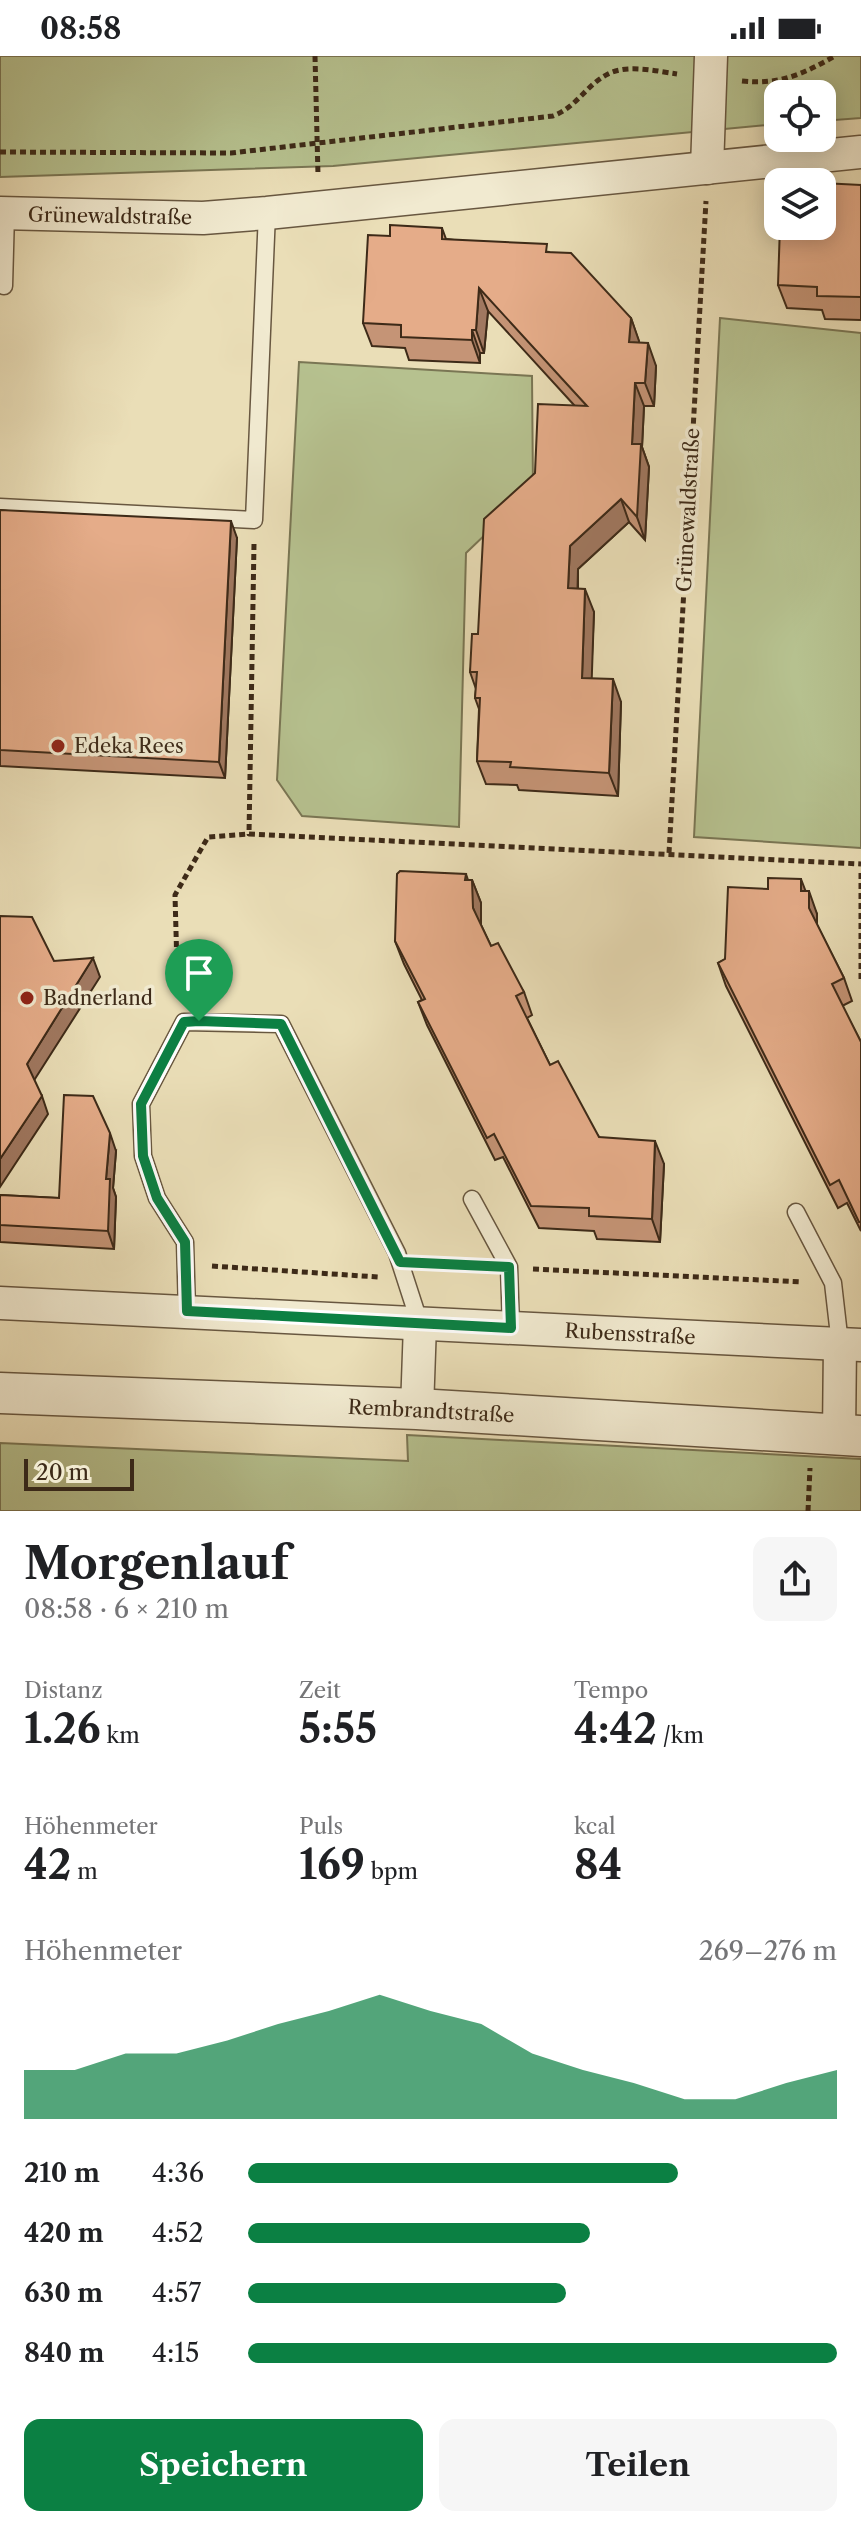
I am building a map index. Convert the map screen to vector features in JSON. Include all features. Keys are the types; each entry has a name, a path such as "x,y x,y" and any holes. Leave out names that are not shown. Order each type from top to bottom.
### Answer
{"street":[{"path":"707,168 710,67"},
{"name":"Grünewaldstraße","path":"3,213 203,218 861,152"},
{"name":"Rubensstraße","path":"0,1303 850,1344"},
{"path":"417,1409 420,1324"},
{"path":"850,1344 850,1436"},
{"name":"Rembrandtstraße","path":"0,1393 417,1409 850,1436"}],"lane":[{"path":"3,213 4,286"},
{"path":"0,507 254,520 267,213"},
{"path":"187,1311 185,1242 157,1198 143,1156 141,1104 184,1022 281,1024 400,1262 420,1324"},
{"path":"472,1199 509,1267 511,1328"},
{"path":"796,1212 833,1283 850,1344"}],"path":[{"path":"315,56 318,206"},
{"path":"0,152 186,155 319,143 553,116 569,110 599,80 620,70 710,67 773,83 796,78 835,56"},
{"name":"Grünewaldstraße","path":"669,853 707,168"},
{"path":"249,834 254,520"},
{"path":"177,967 175,895 208,837 249,834 861,864"},
{"path":"861,873 861,979"},
{"path":"400,1262 833,1283"},
{"path":"187,1264 406,1279"}],"green space":[{"path":"0,56 861,56 861,118 836,120 836,80 764,80 764,125 333,166 0,177"},
{"path":"720,318 861,333 861,848 694,837"},
{"path":"299,362 532,376 533,489 466,553 459,827 302,816 277,780"},
{"path":"407,1435 861,1459 861,1511 0,1511 0,1443 408,1461"}],"building":[{"path":"836,184 861,185 861,297 817,296 817,287 778,285 780,240 836,240"},
{"path":"390,225 442,228 442,239 547,244 546,252 571,253 631,318 629,342 648,343 645,383 635,383 632,444 641,444 637,517 621,499 570,546 568,588 585,589 582,678 613,679 609,773 510,767 511,762 477,761 480,698 475,698 477,672 470,672 472,634 478,634 484,519 535,473 538,404 587,406 479,288 476,330 472,330 472,340 401,337 401,325 363,323 368,235 390,236"},
{"path":"0,510 231,521 219,762 0,750"},
{"path":"400,871 466,874 465,880 472,880 473,908 491,946 498,943 524,992 516,996 550,1065 558,1061 599,1137 655,1141 652,1219 589,1216 589,1208 531,1206 494,1134 487,1138 418,1002 425,999 395,941 397,874"},
{"path":"768,878 801,879 801,891 809,891 809,908 844,978 832,984 861,1042 861,1222 839,1180 830,1185 718,963 725,959 728,887 768,889"},
{"path":"0,916 32,917 54,961 93,958 27,1064 42,1096 0,1159"},
{"path":"64,1095 93,1096 110,1133 106,1179 110,1179 108,1231 0,1225 0,1195 59,1198"}],"place":[{"name":"Edeka Rees","path":"58,746"},
{"name":"Badnerland","path":"27,998"}],"route":[{"path":"199,1021 281,1024 400,1262 509,1267 511,1328 187,1311 185,1242 157,1198 143,1156 141,1104 184,1022 199,1021"}]}
